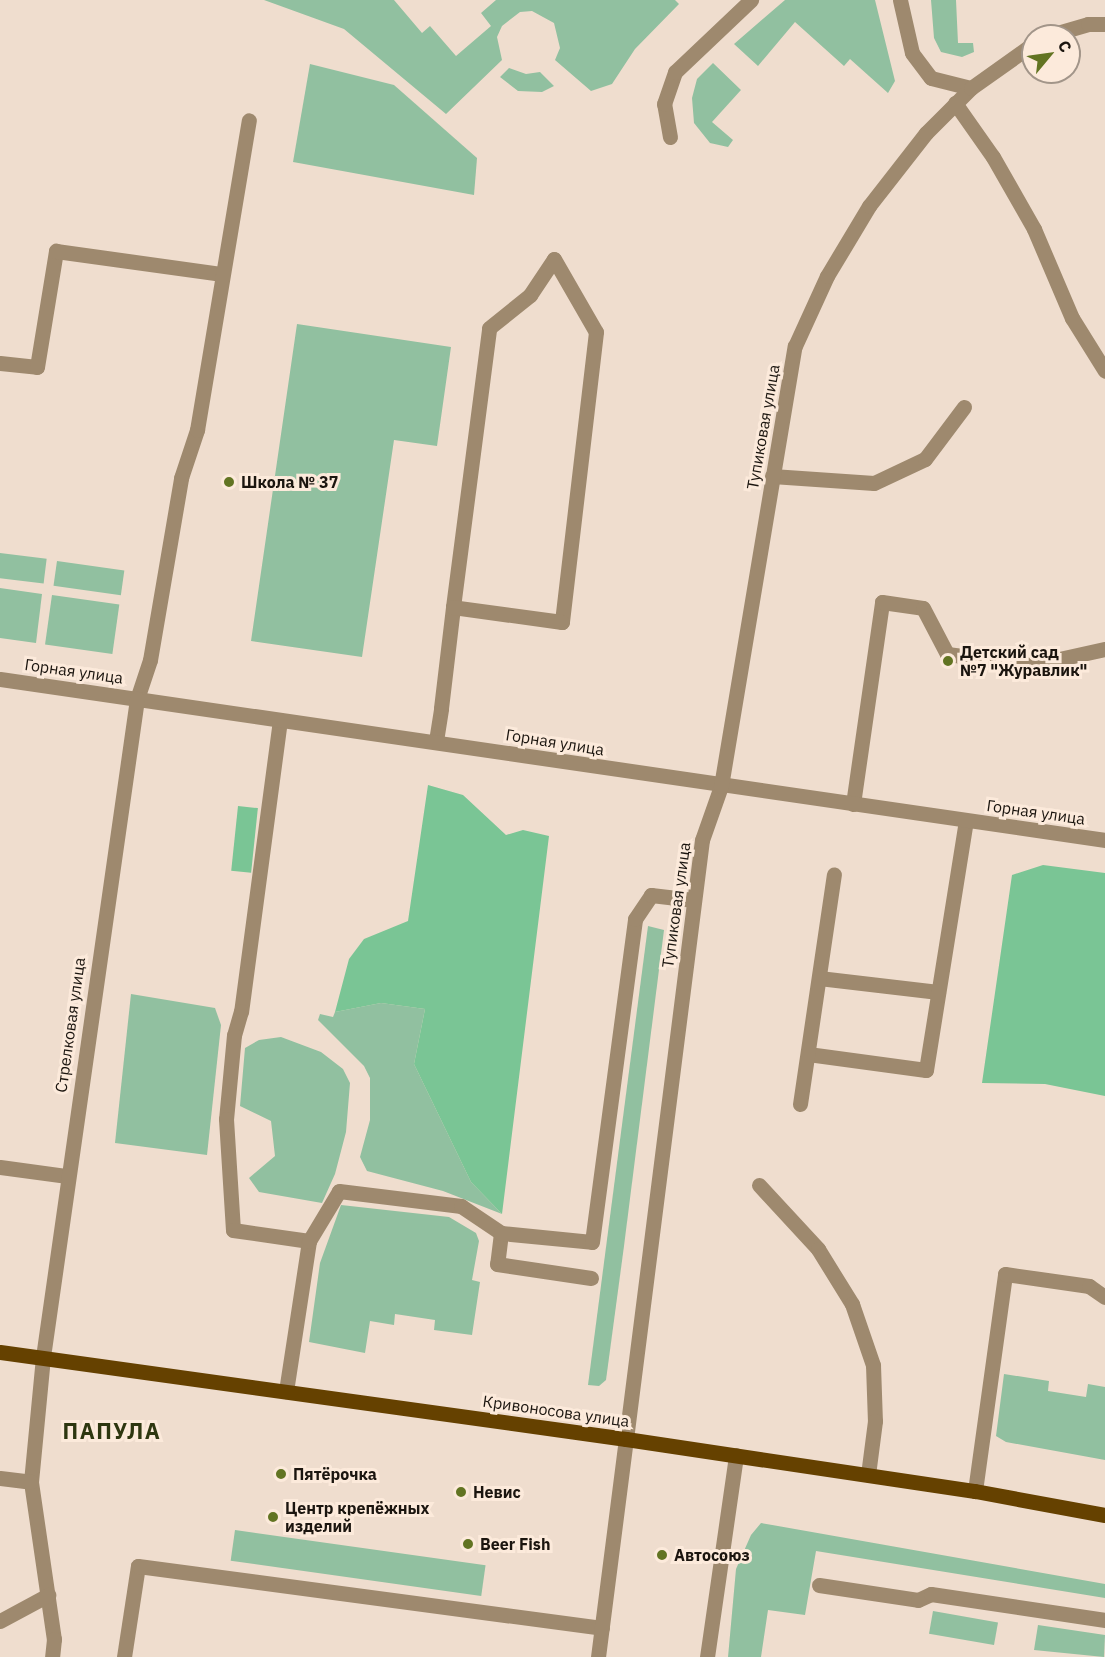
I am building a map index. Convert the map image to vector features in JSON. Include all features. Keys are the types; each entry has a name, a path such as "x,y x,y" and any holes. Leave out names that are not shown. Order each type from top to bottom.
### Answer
{"main road":[{"name":"Кривоносова улица","path":"0,1352 736,1455 975,1491 1105,1515"}],"street":[{"path":"670,137 664,104 675,72 751,0"},
{"path":"900,0 912,54 931,78 971,88"},
{"path":"1081,26 1105,24"},
{"name":"Тупиковая улица","path":"598,1657 702,840 721,786 795,346 827,276 869,206 926,134 956,103 971,88 1021,53"},
{"path":"956,103 993,157 1034,229 1072,318 1105,371"},
{"name":"Стрелковая улица","path":"52,1657 54,1640 31,1482 43,1357 67,1176 137,699 150,660 181,478 198,430 222,273 249,120"},
{"path":"0,363 37,367 56,250 222,273"},
{"path":"436,741 453,607 489,328 530,295 554,259 596,332 562,622 453,607"},
{"path":"772,476 874,483 925,459 964,407"},
{"path":"853,804 882,602 923,608 947,654 1032,665 1105,649"},
{"name":"Горная улица","path":"0,679 436,741 721,786 1105,840"},
{"path":"280,720 241,1011 234,1035 226,1119 233,1230 309,1241"},
{"path":"808,1054 926,1070 966,820"},
{"path":"800,1104 834,874"},
{"path":"286,1391 309,1241 339,1191 461,1206 501,1233 592,1242 635,919 651,895 694,900"},
{"path":"819,978 938,992"},
{"path":"0,1167 67,1176"},
{"path":"759,1185 818,1249 852,1304 873,1365 875,1420 868,1475"},
{"path":"501,1233 497,1264 591,1278"},
{"path":"975,1491 1005,1274 1089,1286 1105,1297"},
{"path":"707,1657 736,1455"},
{"path":"0,1478 31,1482"},
{"path":"124,1657 138,1566 602,1628"},
{"path":"819,1585 918,1600 931,1594 1105,1620"},
{"path":"0,1621 48,1595"}],"green space":[{"path":"264,0 394,0 422,33 430,26 456,56 491,26 481,13 496,0 675,0 679,4 635,49 612,84 591,91 555,60 560,48 554,23 532,11 520,12 502,26 497,37 502,60 446,114 344,29"},
{"path":"785,0 875,0 895,81 888,93 850,59 844,66 795,22 758,66 734,44"},
{"path":"931,0 956,0 958,43 973,43 974,52 962,57 941,52 934,38"},
{"path":"713,63 741,90 712,122 733,140 728,147 710,143 694,123 692,98 697,79"},
{"path":"310,64 394,85 477,158 474,195 293,162"},
{"path":"509,68 526,74 540,72 554,86 542,92 518,91 500,77"},
{"path":"297,324 451,347 437,446 394,440 362,657 251,641"},
{"path":"0,553 47,559 44,584 0,578"},
{"path":"57,561 124,570 121,595 54,586"},
{"path":"0,588 42,594 36,643 0,638"},
{"path":"52,595 119,604 112,654 45,645"},
{"path":"428,785 463,795 506,835 523,830 549,836 502,1214 471,1182 414,1064 425,1009 381,1003 335,1012 349,959 364,939 408,921"},
{"path":"238,806 258,808 251,873 231,871"},
{"path":"1043,865 1105,873 1105,1096 1045,1084 982,1083 1012,875"},
{"path":"648,926 664,930 624,1246 606,1380 599,1386 588,1385"},
{"path":"131,994 215,1008 221,1025 207,1155 115,1143"},
{"path":"381,1003 425,1009 414,1064 471,1182 502,1214 443,1191 367,1171 360,1157 370,1120 370,1078 364,1066 318,1020 320,1014 333,1017 335,1012"},
{"path":"281,1037 321,1052 343,1069 350,1083 346,1132 335,1174 322,1203 259,1192 249,1178 275,1156 271,1121 240,1106 245,1048 259,1040"},
{"path":"341,1205 449,1217 476,1233 479,1241 472,1280 480,1282 472,1335 434,1330 435,1320 395,1314 394,1325 370,1321 365,1353 309,1342 320,1263"},
{"path":"1004,1374 1049,1381 1048,1391 1086,1397 1088,1384 1105,1387 1105,1460 1006,1442 996,1436"},
{"path":"761,1523 1105,1584 1105,1598 816,1551 805,1615 768,1610 761,1657 728,1657 736,1569 751,1535"},
{"path":"235,1530 486,1565 481,1596 231,1561"},
{"path":"933,1611 998,1622 994,1645 929,1634"},
{"path":"1038,1625 1105,1635 1104,1657 1034,1650"}],"place":[{"name":"Школа № 37","path":"229,482"},
{"name":"Детский сад №7 \"Журавлик\"","path":"948,661"},
{"name":"Пятёрочка","path":"281,1474"},
{"name":"Невис","path":"461,1492"},
{"name":"Центр крепёжных изделий","path":"273,1517"},
{"name":"Beer Fish","path":"468,1544"},
{"name":"Автосоюз","path":"662,1555"}],"district":[{"name":"ПАПУЛА","path":"112,1431"}]}
